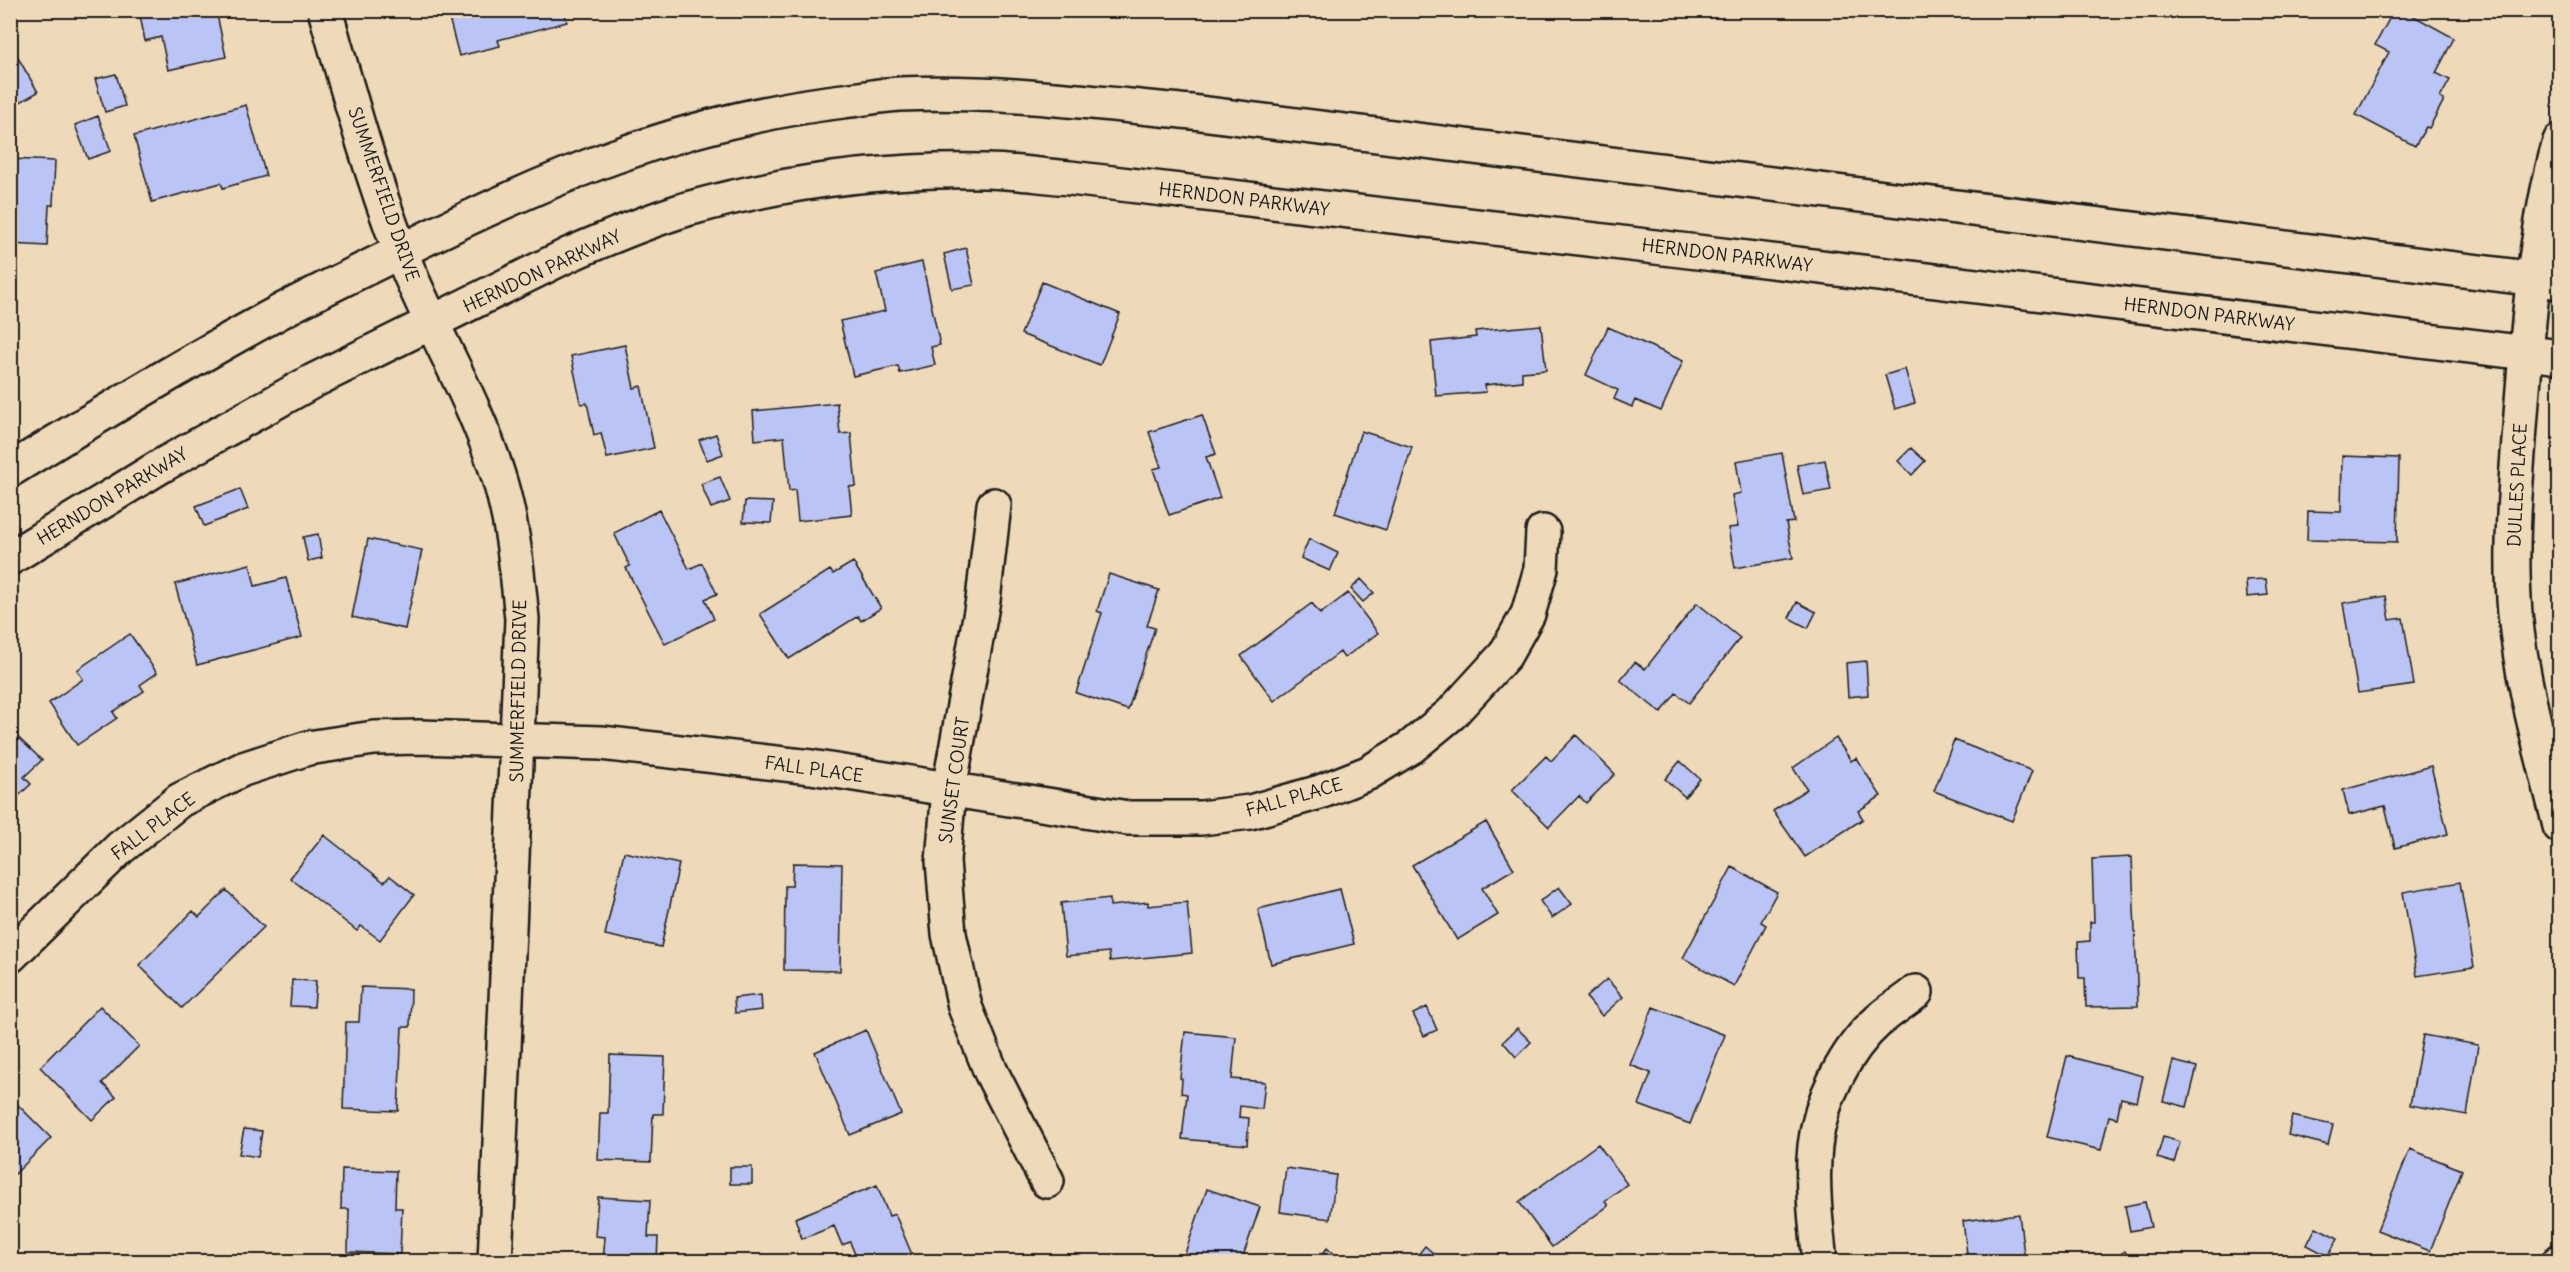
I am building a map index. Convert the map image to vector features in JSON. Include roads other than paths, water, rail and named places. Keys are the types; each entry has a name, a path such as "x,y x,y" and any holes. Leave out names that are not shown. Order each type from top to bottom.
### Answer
{"main road":[{"name":"SUMMERFIELD DRIVE","path":"325,10 374,176 400,251 471,405 498,475 515,547 522,619 495,1262"},
{"path":"10,470 286,308 483,209 608,157 753,115 898,94 970,94 1043,98 1192,112 2547,281"},
{"name":"DULLES PLACE","path":"2559,141 2550,174 2547,281 2526,353 2512,522 2516,614 2528,694 2559,826"},
{"name":"HERNDON PARKWAY","path":"10,558 161,466 313,381 433,324 568,255 609,237 687,209 758,193 847,178 985,171 1070,178 1689,250 2559,357"},
{"name":"SUNSET COURT","path":"994,505 983,600 949,789 943,861 949,934 965,1007 991,1072 1047,1181"},
{"name":"FALL PLACE","path":"10,956 120,848 180,800 243,769 308,748 374,738 518,740 624,746 811,767 1128,818 1201,818 1260,809 1320,792 1368,773 1411,747 1451,714 1505,655 1528,614 1541,569 1543,532"},
{"path":"1820,1262 1815,1213 1815,1145 1827,1099 1847,1058 1870,1030 1878,1021 1916,992"}]}
